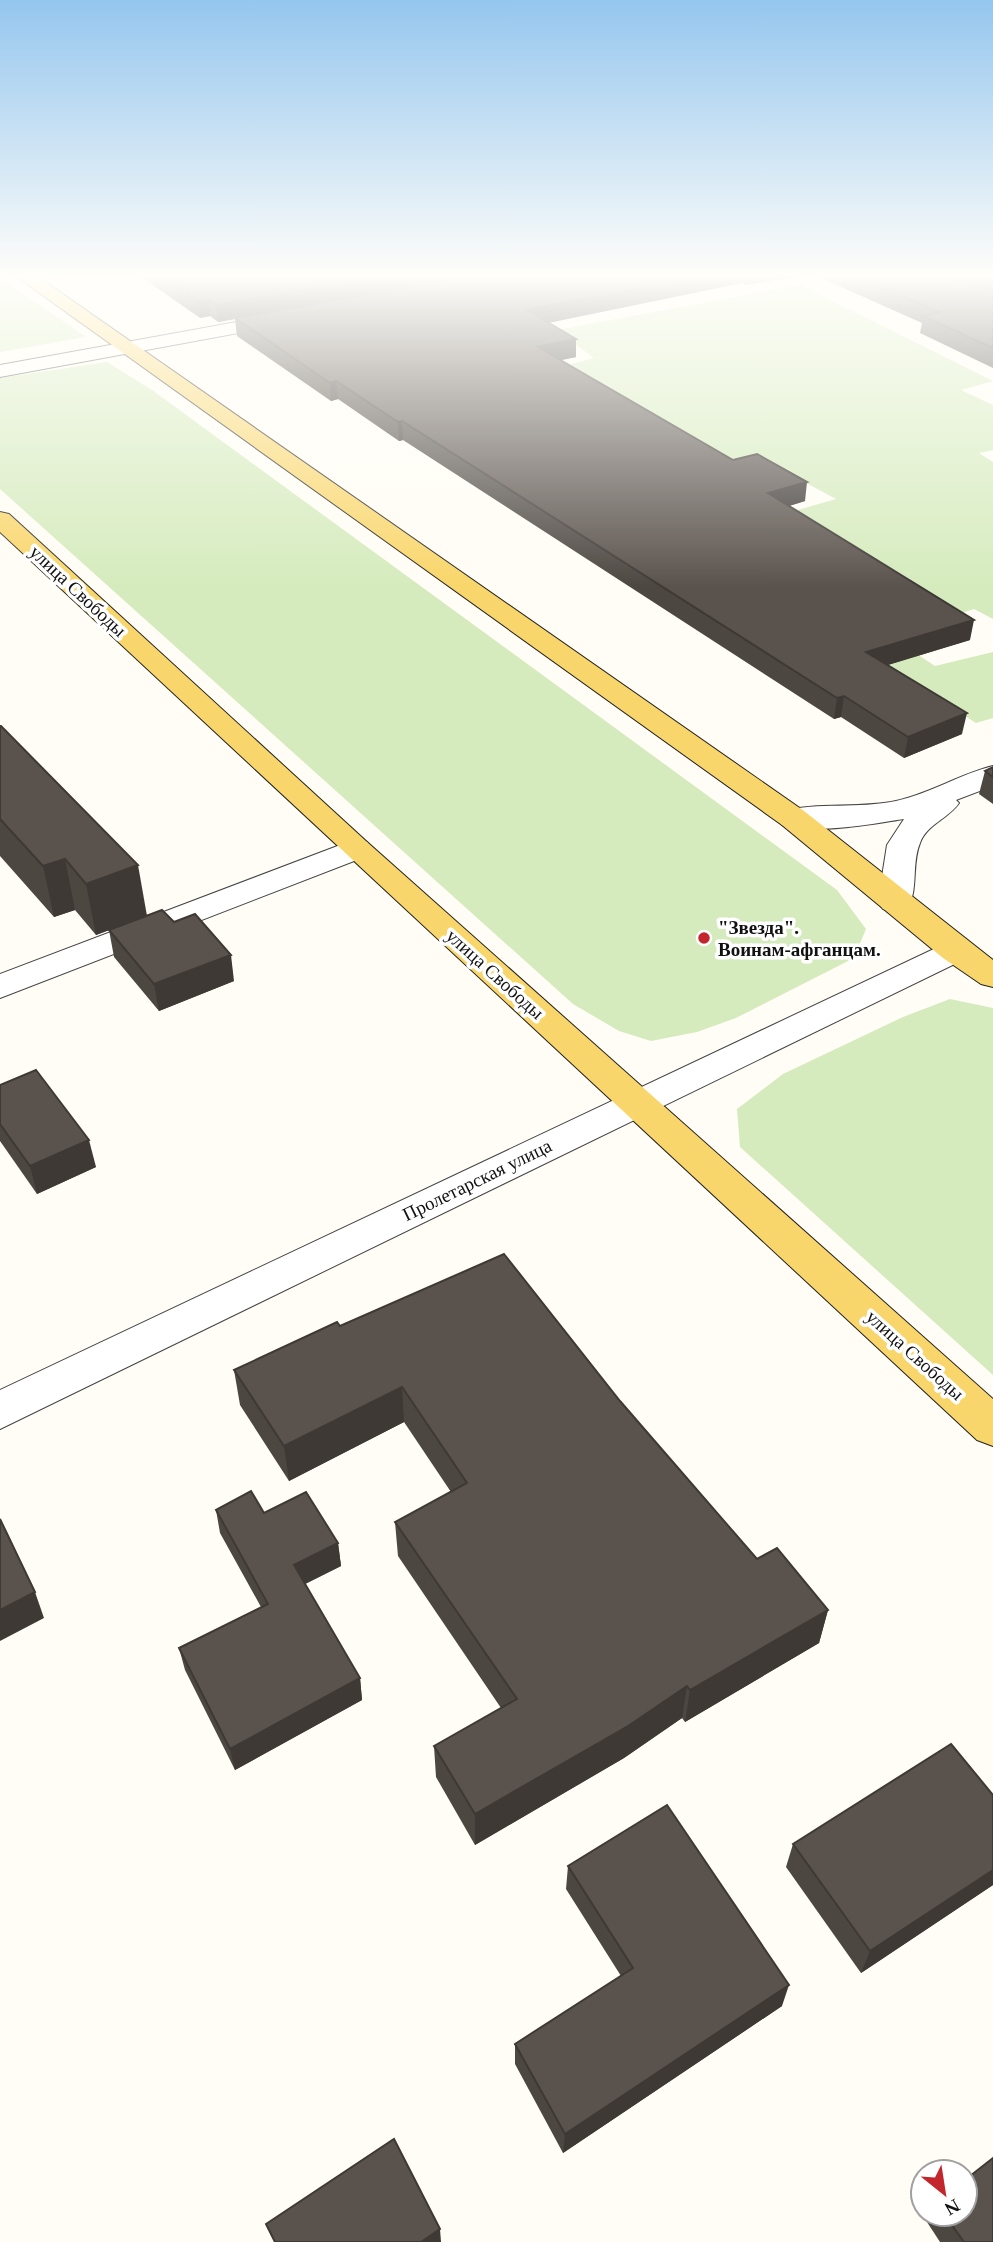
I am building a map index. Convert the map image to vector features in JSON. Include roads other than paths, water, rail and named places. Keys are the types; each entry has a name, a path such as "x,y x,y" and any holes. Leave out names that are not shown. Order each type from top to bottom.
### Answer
{"main road":[{"path":"172,379 793,818 954,950 993,976"},
{"name":"улица Свободы","path":"0,519 356,849 993,1427"}],"street":[{"path":"793,818 857,817 905,809 985,778"},
{"path":"895,902 900,848 916,820 985,778"},
{"path":"0,987 356,849"},
{"name":"Пролетарская улица","path":"0,1411 636,1101 954,950"}],"place":[{"name":"\"Звезда\". Воинам-афганцам.","path":"704,938"}]}
